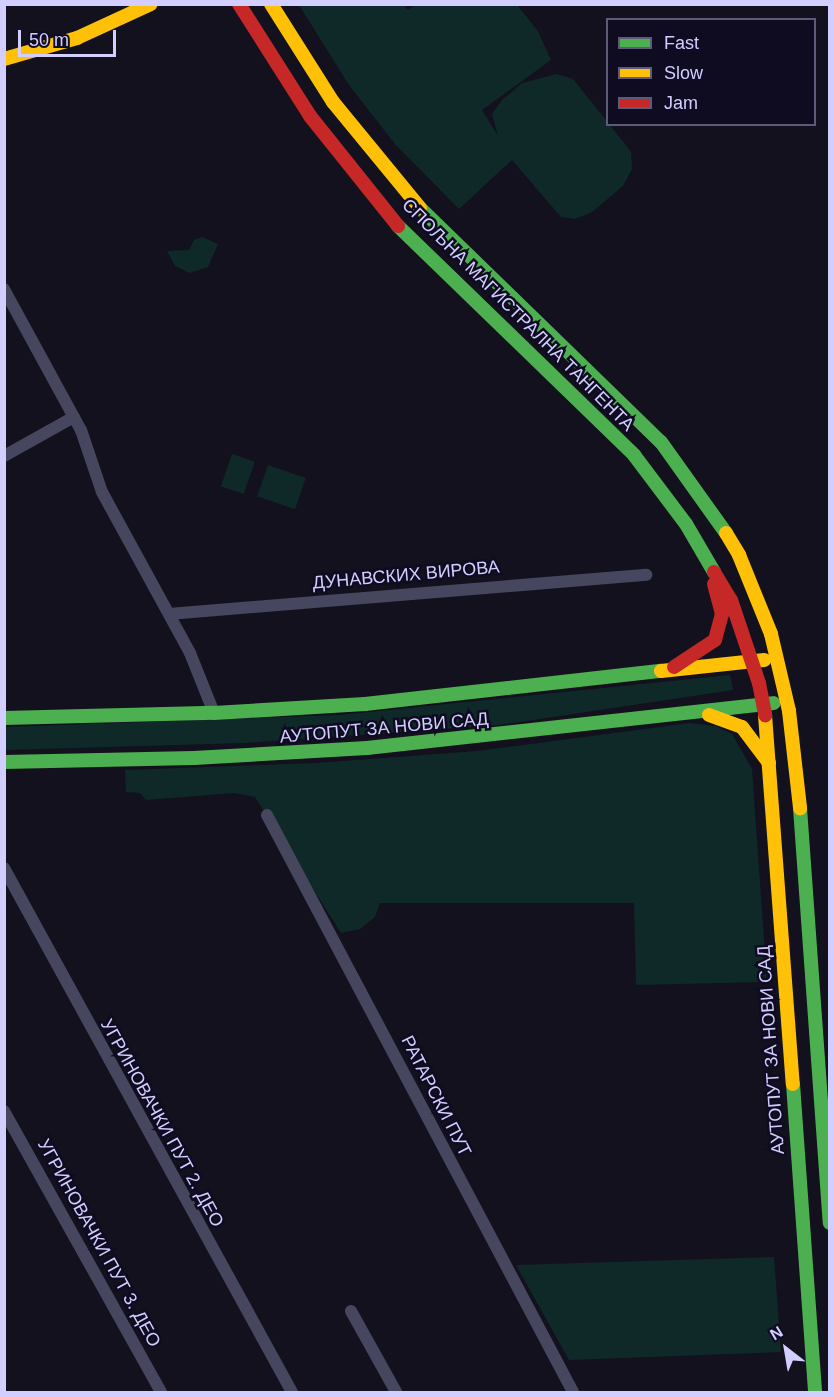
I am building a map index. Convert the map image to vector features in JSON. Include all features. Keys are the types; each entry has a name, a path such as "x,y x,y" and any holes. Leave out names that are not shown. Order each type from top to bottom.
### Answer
{"main road":[{"path":"4,59 77,38 151,4"},
{"path":"230,4 241,9"},
{"name":"СПОЉНА МАГИСТРАЛНА ТАНГЕНТА","path":"271,4 333,102 380,163 431,220 600,380 682,467 739,555 778,657"},
{"name":"СПОЉНА МАГИСТРАЛНА ТАНГЕНТА","path":"241,9 310,116 408,238 634,455 702,550 731,600 753,662"},
{"path":"658,674 702,652 718,632 720,604 702,550"},
{"path":"778,657 788,701 804,848 830,1223"},
{"name":"АУТОПУТ ЗА НОВИ САД","path":"4,718 214,713 376,703 658,674 778,657"},
{"name":"АУТОПУТ ЗА НОВИ САД","path":"753,662 764,705 770,764 815,1392"},
{"name":"АУТОПУТ ЗА НОВИ САД","path":"4,762 269,755 463,740 788,701"},
{"path":"694,713 723,718 742,727 770,764"}],"street":[{"path":"4,289 74,417 102,492 205,685 214,713"},
{"path":"4,456 74,417"},
{"name":"ДУНАВСКИХ ВИРОВА","path":"169,614 646,575"},
{"name":"РАТАРСКИ ПУТ","path":"267,815 573,1392"},
{"name":"УГРИНОВАЧКИ ПУТ 2. ДЕО","path":"4,868 9,889 292,1392"},
{"name":"УГРИНОВАЧКИ ПУТ 3. ДЕО","path":"4,1111 161,1392"},
{"path":"351,1311 396,1392"}],"green space":[{"path":"299,5 403,5 408,10 415,5 517,5 538,31 551,60 482,110 498,136 492,114 502,100 522,83 557,74 573,79 606,120 606,126 611,126 631,152 632,169 623,186 592,212 575,219 561,217 512,160 459,209 395,144 349,85"},
{"path":"202,237 218,244 208,267 190,273 175,266 167,251 189,250 194,240"},
{"path":"232,454 255,462 244,494 221,486"},
{"path":"268,465 306,478 295,509 257,496"},
{"path":"730,675 733,690 499,725 244,743 5,750 4,727 339,715"},
{"path":"690,723 716,726 732,734 752,769 767,982 636,985 634,903 380,903 375,917 360,929 341,933 255,797 234,793 146,800 140,793 126,792 125,770 316,763 477,751"},
{"path":"774,1257 781,1352 569,1360 516,1265"}],"traffic: fast":[{"path":"420,208 661,442 726,533"},
{"path":"398,226 634,455 686,524 714,572"},
{"path":"4,718 214,713 365,704 661,671"},
{"path":"4,762 194,758 367,748 774,703"},
{"path":"800,808 830,1223"},
{"path":"793,1084 815,1392"}],"traffic: slow":[{"path":"4,59 77,38 151,4"},
{"path":"271,4 333,102 420,208"},
{"path":"726,533 739,555 771,634 789,711 800,808"},
{"path":"661,671 764,660"},
{"path":"709,715 742,727 769,763"},
{"path":"765,715 793,1084"}],"traffic: jam":[{"path":"239,4 310,116 398,226"},
{"path":"714,572 731,600 759,683 765,715"},
{"path":"674,667 715,640 722,614 714,584"}]}
